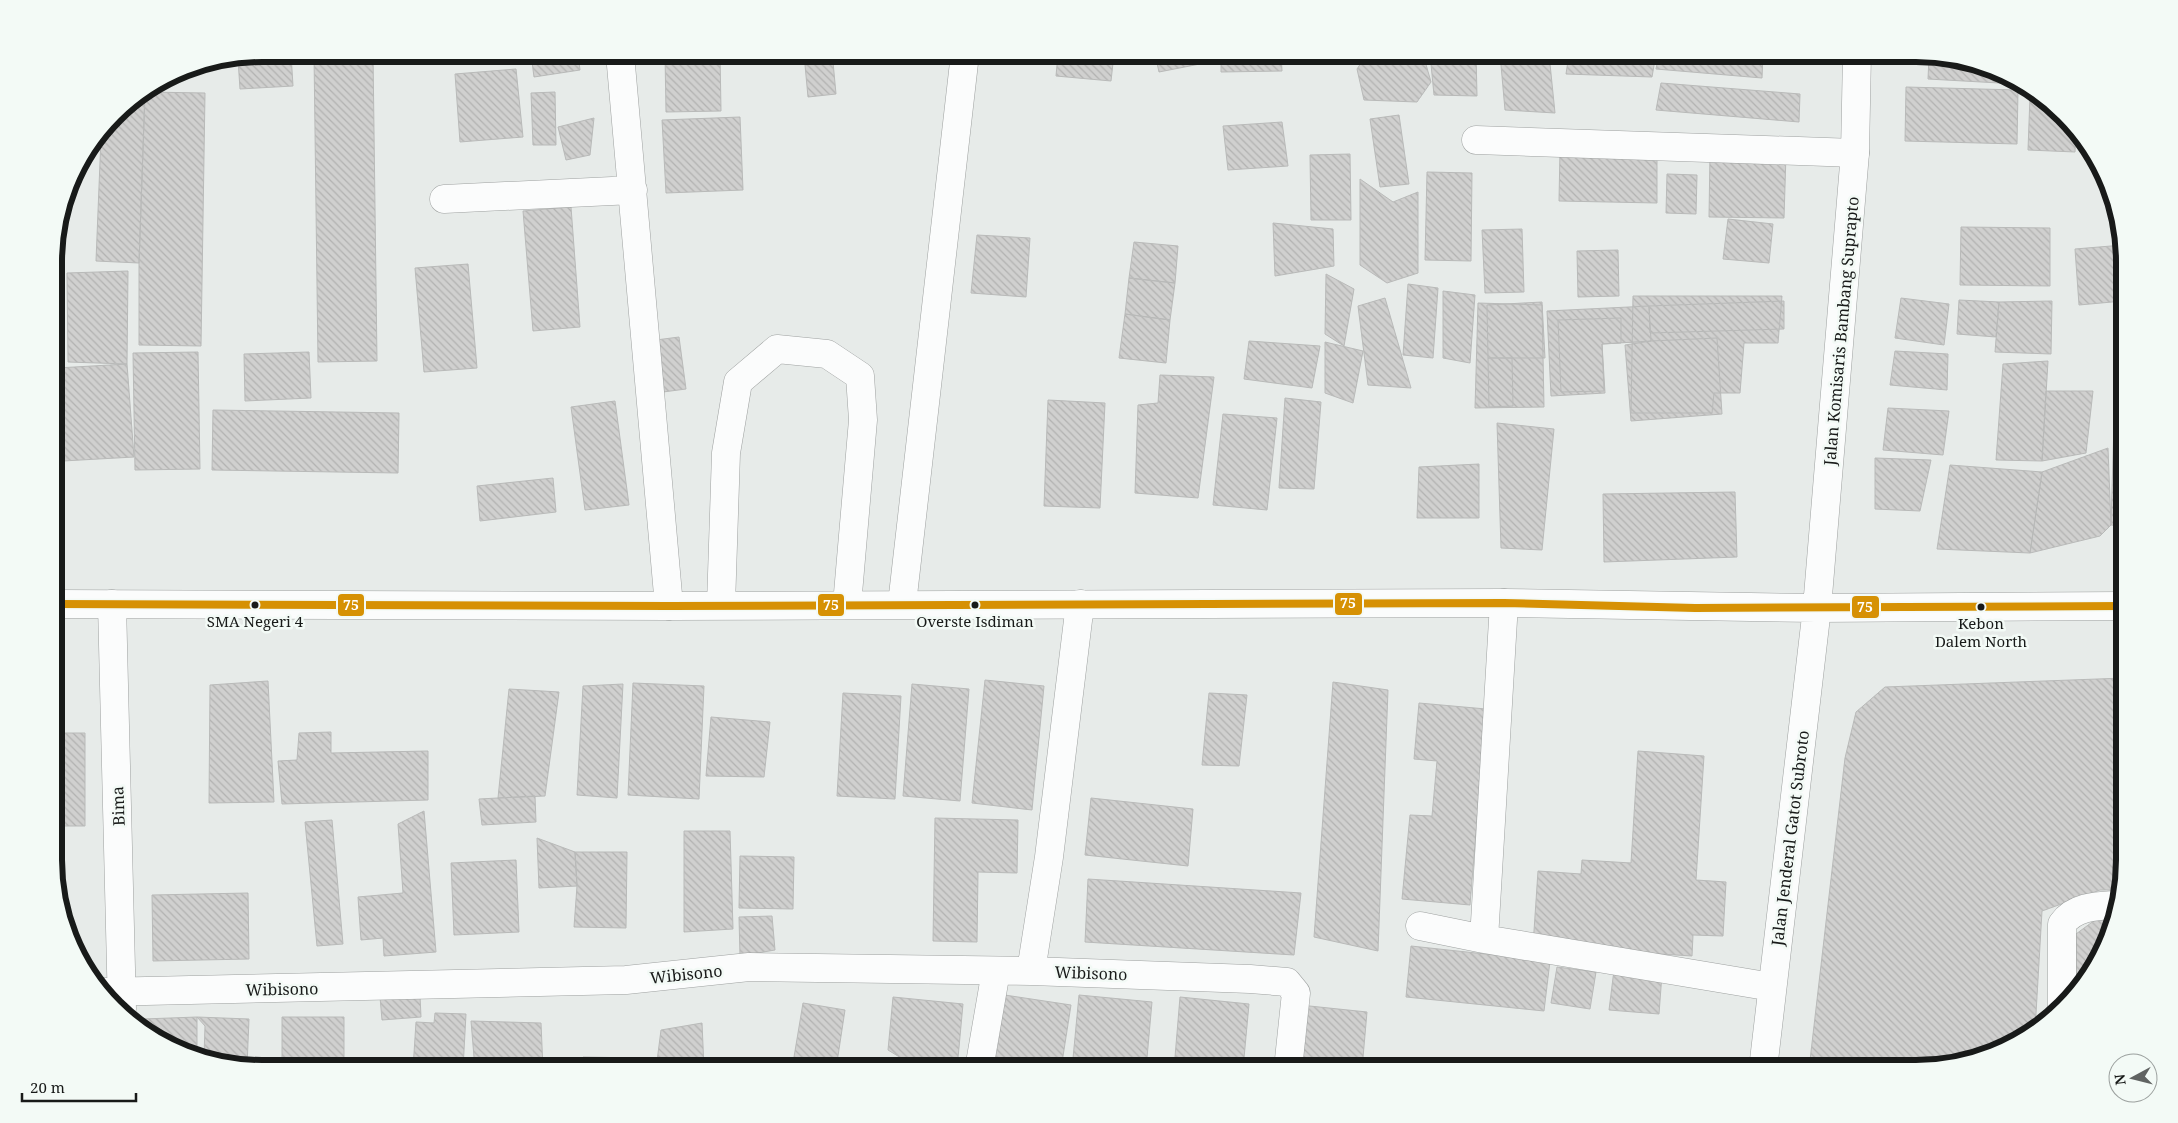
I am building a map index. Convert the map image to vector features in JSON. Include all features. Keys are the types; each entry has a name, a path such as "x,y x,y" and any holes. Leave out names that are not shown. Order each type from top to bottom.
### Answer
{"street":[{"path":"621,62 669,606"},
{"path":"902,604 965,62"},
{"name":"Jalan Komisaris Bambang Suprapto","path":"1817,608 1855,153 1857,62"},
{"path":"1476,140 1855,153"},
{"path":"444,199 633,190"},
{"path":"721,605 726,453 738,382 777,349 827,354 860,376 863,420 847,605"},
{"path":"1484,939 1504,603"},
{"path":"62,604 669,606 1504,603 1817,608 2116,606"},
{"name":"Bima","path":"112,604 116,997"},
{"path":"1031,971 1049,857 1080,604"},
{"name":"Jalan Jenderal Gatot Subroto","path":"1764,1060 1817,608"},
{"path":"2062,997 2062,924 2067,916 2076,911 2096,906 2111,905"},
{"path":"1420,926 1484,939 1772,987"},
{"name":"Wibisono","path":"117,998 626,980 748,967 1031,971 1250,979 1287,982 1296,993 1289,1060"},
{"path":"981,1060 996,971"}],"building":[{"path":"292,62 293,86 240,89 238,64"},
{"path":"314,62 373,62 377,361 318,362"},
{"path":"532,62 579,62 580,70 534,77"},
{"path":"665,62 720,62 721,111 666,112"},
{"path":"833,62 836,94 808,97 805,65"},
{"path":"1057,62 1113,62 1111,81 1056,76"},
{"path":"1157,62 1205,63 1159,72"},
{"path":"1221,62 1281,62 1282,71 1221,72"},
{"path":"1362,62 1425,62 1431,82 1417,102 1364,100 1357,69"},
{"path":"1431,62 1476,62 1477,96 1434,95"},
{"path":"1501,62 1550,62 1555,113 1505,110"},
{"path":"1568,62 1655,62 1652,77 1566,74"},
{"path":"1657,62 1763,62 1762,78 1656,69"},
{"path":"1929,63 1968,69 2005,83 1928,79"},
{"path":"516,69 523,137 460,142 455,74"},
{"path":"1661,83 1800,94 1799,122 1656,110"},
{"path":"1906,87 2018,90 2017,144 1905,141"},
{"path":"157,92 205,93 201,346 139,345 139,263 145,101"},
{"path":"555,92 556,145 533,145 531,93"},
{"path":"2030,98 2048,112 2075,143 2075,152 2028,150"},
{"path":"145,101 139,263 96,261 101,145 112,130 130,112"},
{"path":"1399,115 1409,184 1380,187 1370,119"},
{"path":"740,117 743,190 666,193 662,120"},
{"path":"594,118 590,155 566,160 558,127"},
{"path":"1282,122 1288,166 1228,170 1223,126"},
{"path":"1560,150 1657,152 1657,203 1559,201"},
{"path":"1710,153 1786,154 1784,218 1709,217"},
{"path":"1350,154 1351,220 1311,220 1310,155"},
{"path":"1427,172 1472,173 1471,261 1425,260"},
{"path":"1667,174 1697,175 1696,214 1666,213"},
{"path":"1360,179 1393,202 1418,192 1418,273 1387,283 1360,265"},
{"path":"571,207 580,327 533,331 523,211"},
{"path":"1728,219 1773,224 1769,263 1723,259"},
{"path":"1273,223 1333,229 1334,266 1275,276"},
{"path":"1961,227 2050,228 2050,286 1960,285"},
{"path":"1522,229 1524,292 1485,293 1482,230"},
{"path":"977,235 1030,238 1026,297 971,293"},
{"path":"1134,242 1178,246 1175,283 1129,278"},
{"path":"2115,246 2116,302 2079,305 2075,249"},
{"path":"1618,250 1619,296 1578,297 1577,251"},
{"path":"468,264 477,368 424,372 415,268"},
{"path":"128,271 127,364 68,362 67,273"},
{"path":"1326,274 1354,289 1344,346 1325,334"},
{"path":"1129,278 1175,283 1170,320 1125,314"},
{"path":"1408,284 1438,288 1433,358 1403,355"},
{"path":"1443,291 1475,295 1470,363 1443,358"},
{"path":"1633,296 1782,296 1778,343 1744,343 1740,393 1714,393 1712,413 1631,413"},
{"path":"1385,298 1411,388 1368,385 1358,306"},
{"path":"1901,298 1949,304 1944,345 1895,338"},
{"path":"1959,300 1999,302 1996,337 1957,334"},
{"path":"1784,301 1784,329 1650,333 1649,306"},
{"path":"2052,301 2051,354 1995,352 1999,302"},
{"path":"1542,302 1545,358 1488,358 1487,305"},
{"path":"1478,303 1542,305 1544,407 1475,408"},
{"path":"1649,306 1651,341 1602,344 1605,393 1551,396 1547,311"},
{"path":"1125,314 1170,320 1166,363 1119,358"},
{"path":"1621,318 1621,343 1602,344 1604,391 1561,392 1558,320"},
{"path":"679,337 686,389 663,392 656,340"},
{"path":"1717,338 1722,414 1631,421 1625,345 1651,341"},
{"path":"1249,341 1320,346 1312,388 1244,379"},
{"path":"1325,342 1363,351 1353,403 1325,393"},
{"path":"1895,351 1948,354 1947,390 1890,385"},
{"path":"198,352 200,469 135,470 133,353"},
{"path":"309,352 311,398 245,401 244,354"},
{"path":"1488,358 1512,358 1513,406 1489,407"},
{"path":"2048,361 2042,461 1996,460 2003,364"},
{"path":"127,364 134,457 63,461 62,368"},
{"path":"1160,375 1214,377 1198,498 1135,493 1138,405 1158,403"},
{"path":"2115,388 2116,388 2116,525 2111,525"},
{"path":"2046,391 2093,391 2086,453 2042,461"},
{"path":"1285,398 1321,402 1314,489 1279,488"},
{"path":"1048,400 1105,403 1100,508 1044,506"},
{"path":"615,401 629,505 585,510 571,407"},
{"path":"1888,408 1949,411 1943,455 1883,450"},
{"path":"213,410 399,413 398,473 212,470"},
{"path":"1223,414 1277,418 1267,510 1213,505"},
{"path":"1497,423 1554,429 1542,550 1501,548"},
{"path":"2108,448 2111,525 2100,536 2030,553 2042,472"},
{"path":"1875,458 1931,460 1920,511 1875,509"},
{"path":"1479,464 1479,518 1417,518 1419,467"},
{"path":"1950,465 2042,472 2030,553 1937,549"},
{"path":"553,478 556,512 480,521 477,486"},
{"path":"1735,492 1737,557 1604,562 1603,494"},
{"path":"2116,678 2116,861 2114,890 2100,890 2042,911 2036,1020 2016,1034 1980,1050 1942,1059 1810,1060 1845,758 1856,712 1885,687"},
{"path":"985,680 1044,686 1032,810 972,803"},
{"path":"268,681 274,802 209,803 210,685"},
{"path":"1333,682 1388,690 1378,951 1314,937"},
{"path":"633,683 704,686 699,799 628,795"},
{"path":"623,684 617,798 577,795 583,686"},
{"path":"912,684 969,689 960,801 903,796"},
{"path":"509,689 559,692 545,796 498,798"},
{"path":"843,693 901,696 895,799 837,796"},
{"path":"1209,693 1247,695 1239,766 1202,765"},
{"path":"1419,703 1486,709 1470,905 1402,899 1410,815 1432,816 1437,761 1414,759"},
{"path":"711,717 770,722 764,777 706,776"},
{"path":"331,732 331,753 428,751 428,800 282,804 278,761 297,760 299,733"},
{"path":"62,733 85,733 85,826 62,826"},
{"path":"1638,751 1704,756 1696,880 1726,882 1723,936 1693,935 1692,956 1533,946 1538,871 1581,874 1582,860 1631,863"},
{"path":"535,796 536,822 482,825 479,799"},
{"path":"1091,798 1193,809 1188,866 1085,855"},
{"path":"424,811 436,952 384,956 383,938 361,940 358,897 403,893 398,824"},
{"path":"935,818 1018,820 1017,873 978,872 977,942 933,941"},
{"path":"332,820 343,944 317,946 305,822"},
{"path":"684,831 730,831 733,929 684,932"},
{"path":"537,838 575,852 577,886 539,888"},
{"path":"575,852 627,852 626,928 574,927 577,886"},
{"path":"740,856 794,857 793,909 739,908"},
{"path":"516,860 519,932 454,935 451,863"},
{"path":"1088,879 1301,893 1294,955 1085,942"},
{"path":"248,893 249,959 153,961 152,895"},
{"path":"772,916 775,950 740,956 739,917"},
{"path":"2107,919 2089,961 2076,980 2076,934 2095,920"},
{"path":"1411,946 1550,961 1544,1011 1406,997"},
{"path":"1557,967 1596,972 1590,1009 1551,1003"},
{"path":"1614,970 1662,974 1659,1014 1609,1010"},
{"path":"998,994 1071,1005 1062,1060 988,1060"},
{"path":"1079,995 1152,1002 1147,1060 1073,1060"},
{"path":"420,996 421,1017 382,1020 380,997"},
{"path":"893,997 963,1004 958,1060 904,1060 888,1050"},
{"path":"1180,997 1249,1004 1244,1060 1175,1060"},
{"path":"803,1003 845,1010 837,1060 794,1060"},
{"path":"1300,1005 1367,1012 1363,1060 1295,1060"},
{"path":"435,1013 466,1014 463,1060 414,1060 416,1022 434,1023"},
{"path":"197,1017 197,1050 162,1034 143,1019"},
{"path":"197,1017 249,1019 247,1060 223,1057 204,1052 205,1026"},
{"path":"282,1017 344,1017 344,1060 282,1060"},
{"path":"471,1021 541,1023 543,1060 474,1060"},
{"path":"702,1023 704,1060 657,1060 661,1030"},
{"path":"583,1057 638,1058 638,1060 583,1060"}],"transit line":[{"name":"75","path":"62,604 669,606 1504,603 1695,608 2116,606"}],"place":[{"name":"SMA Negeri 4","path":"255,605"},
{"name":"Overste Isdiman","path":"975,605"},
{"name":"Kebon Dalem North","path":"1981,607"}]}
